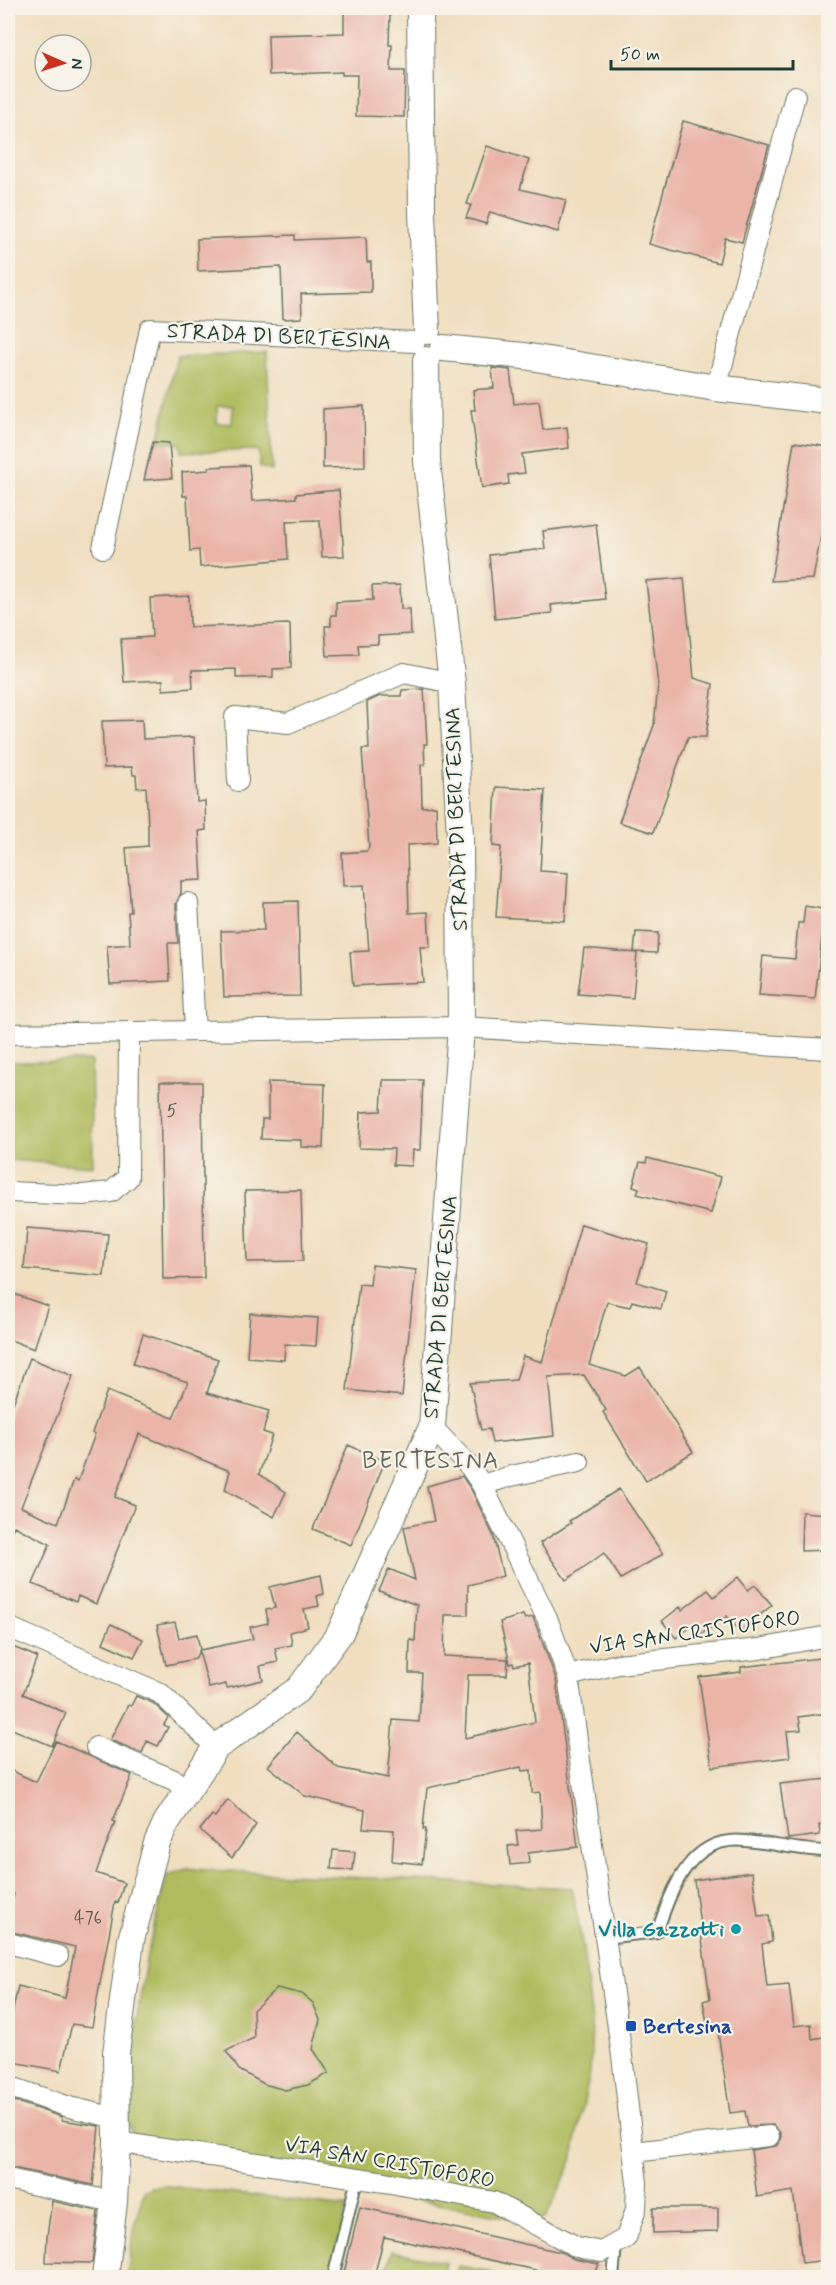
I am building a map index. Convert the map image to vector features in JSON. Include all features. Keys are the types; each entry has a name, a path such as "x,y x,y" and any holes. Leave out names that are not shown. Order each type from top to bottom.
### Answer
{"street":[{"name":"STRADA DI BERTESINA","path":"105,2277 114,2202 116,2053 131,1940 157,1843 166,1823 216,1747 299,1689 340,1633 432,1427 461,1026 460,836 452,683 427,461 428,345 422,213 420,8"},
{"path":"716,388 795,96"},
{"name":"STRADA DI BERTESINA","path":"103,548 150,329 428,345"},
{"path":"428,345 524,356 716,388 828,401"},
{"name":"STRADA DI BERTESINA","path":"238,781 234,717 288,723 404,673 452,683"},
{"path":"188,903 195,1031"},
{"path":"8,1034 461,1026 828,1049"},
{"path":"8,1192 83,1195 111,1192 128,1178 129,1032"},
{"name":"VIA SAN CRISTOFORO","path":"116,2130 357,2178 494,2202 577,2247 601,2252 626,2238 636,2209 637,2183 634,2152 568,1676 547,1618 482,1485 470,1467 432,1427"},
{"path":"482,1485 511,1476 579,1462"},
{"path":"8,1627 160,1693 216,1747"},
{"name":"VIA SAN CRISTOFORO","path":"568,1676 618,1664 759,1649 828,1636"},
{"path":"96,1748 174,1780 186,1791"},
{"path":"8,1943 58,1956"},
{"path":"8,2086 69,2108 116,2130"},
{"path":"634,2152 769,2136"},
{"path":"8,2179 114,2202"}],"lane":[{"path":"604,1938 657,1932 672,1890 694,1857 711,1844 743,1840 810,1851 828,1851"},
{"path":"333,2277 357,2178"},
{"path":"613,2277 616,2244"}],"green space":[{"path":"267,352 272,471 260,467 258,450 181,452 180,443 158,442 177,356","holes":["217,406 233,406 232,424 217,423"]},
{"path":"91,1061 93,1166 8,1160 8,1062"},
{"path":"187,1869 572,1888 583,1948 592,2022 590,2072 572,2161 547,2216 535,2222 139,2148 127,2121 130,2063 146,1960 167,1875"},
{"path":"167,2186 347,2207 330,2277 127,2278 134,2225 144,2191 150,2187"},
{"path":"392,2251 445,2262 441,2277 385,2277"},
{"path":"458,2266 488,2271 498,2277 455,2277"}],"building":[{"path":"344,12 390,13 391,71 405,71 404,117 356,116 357,75 342,75 342,72 269,75 268,35 344,33"},
{"path":"683,121 769,145 742,242 725,238 719,263 649,244"},
{"path":"487,146 529,160 520,189 566,200 558,232 490,212 486,224 466,218 471,205 467,204"},
{"path":"295,235 295,240 366,237 367,262 371,262 371,292 301,294 302,318 283,319 281,267 198,271 197,239"},
{"path":"492,368 510,370 514,404 539,401 543,430 567,427 569,448 522,454 525,473 508,475 509,484 482,488 471,410 475,410 473,390 494,388"},
{"path":"364,406 365,467 323,468 323,409"},
{"path":"153,442 169,443 172,478 144,480"},
{"path":"794,442 828,447 828,496 813,579 771,581"},
{"path":"249,465 252,501 296,498 296,494 339,490 344,556 322,557 320,520 286,521 288,559 200,567 199,550 190,551 187,496 183,496 182,472 209,470 209,467"},
{"path":"596,524 605,599 551,605 552,613 495,619 489,555 545,549 543,531"},
{"path":"684,578 694,678 713,684 706,737 688,737 653,833 619,822 654,725 658,685 646,581"},
{"path":"400,585 401,609 410,609 411,634 378,636 378,644 358,645 359,655 327,656 325,626 331,626 331,615 336,615 336,602 373,600 372,586"},
{"path":"189,596 190,627 290,624 291,668 273,669 273,677 236,678 236,669 192,670 193,688 163,690 163,680 124,682 121,639 152,637 150,598"},
{"path":"424,689 427,744 424,744 425,765 421,765 422,807 436,806 437,843 407,845 409,913 428,912 430,947 420,947 423,982 353,986 350,952 369,951 364,885 343,886 342,853 367,851 369,847 362,749 369,749 367,702 380,696 401,696 402,690"},
{"path":"142,720 143,739 194,737 197,802 205,801 206,830 199,831 202,880 181,881 181,893 176,904 178,943 168,943 170,981 110,984 107,946 130,944 128,912 131,912 126,848 148,846 148,826 146,787 137,788 136,775 133,775 132,767 104,768 102,721"},
{"path":"496,787 545,790 540,871 568,873 565,921 496,917 501,847 493,846"},
{"path":"298,901 300,996 224,997 221,931 264,930 263,902"},
{"path":"805,906 828,910 828,929 823,928 815,999 759,995 763,956 795,959 798,923 803,923"},
{"path":"636,932 658,933 657,953 634,952"},
{"path":"584,948 637,953 633,998 578,994"},
{"path":"383,1080 423,1080 420,1150 413,1150 412,1166 393,1165 394,1149 359,1148 361,1112 381,1111"},
{"path":"160,1082 202,1082 204,1278 163,1279"},
{"path":"268,1082 325,1084 323,1148 301,1147 301,1140 261,1139 262,1119 268,1119"},
{"path":"647,1158 721,1177 711,1213 637,1194 639,1188 633,1186 640,1162 646,1163"},
{"path":"301,1190 303,1261 247,1262 245,1191"},
{"path":"581,1224 649,1244 637,1282 666,1291 661,1309 632,1301 630,1307 607,1302 589,1365 626,1376 640,1367 693,1452 646,1481 603,1412 606,1410 584,1375 548,1377 554,1436 492,1443 489,1429 481,1430 470,1383 516,1380 523,1356 542,1362"},
{"path":"27,1228 108,1234 104,1276 24,1269"},
{"path":"372,1265 416,1270 402,1396 347,1390 359,1284 370,1285"},
{"path":"8,1292 48,1306 34,1349 8,1339"},
{"path":"250,1313 318,1318 316,1346 285,1344 284,1360 247,1357"},
{"path":"143,1334 218,1359 207,1393 269,1411 263,1432 272,1435 259,1474 286,1492 274,1517 225,1490 230,1471 139,1434 115,1497 135,1505 96,1604 78,1596 76,1602 33,1584 50,1544 14,1526 8,1539 8,1417 30,1358 73,1376 21,1507 58,1523 74,1480 78,1481 107,1391 173,1418 188,1382 133,1364"},
{"path":"348,1445 385,1461 351,1545 313,1529"},
{"path":"462,1476 472,1491 493,1535 503,1576 468,1585 468,1615 445,1615 444,1656 508,1659 507,1675 468,1675 465,1738 535,1722 528,1663 514,1666 513,1663 510,1664 500,1622 523,1615 525,1619 533,1617 556,1679 578,1847 528,1853 529,1863 510,1865 508,1846 518,1845 516,1831 542,1829 540,1792 532,1793 531,1770 522,1771 521,1767 427,1788 422,1864 392,1861 394,1830 363,1828 365,1810 305,1796 268,1766 297,1732 338,1768 388,1778 393,1720 419,1722 422,1673 409,1673 410,1640 415,1641 417,1605 379,1591 389,1569 415,1580 404,1527 434,1521 427,1486"},
{"path":"619,1489 663,1554 621,1579 604,1553 566,1580 540,1543"},
{"path":"802,1512 827,1514 828,1550 801,1551"},
{"path":"321,1575 324,1594 317,1596 319,1606 304,1609 308,1627 290,1632 292,1645 275,1648 278,1662 260,1666 263,1680 227,1688 226,1684 209,1688 199,1651 195,1659 166,1665 157,1625 175,1622 179,1638 197,1634 200,1650 253,1639 250,1627 268,1623 266,1610 275,1608 270,1587"},
{"path":"738,1577 748,1590 755,1585 772,1605 740,1632 727,1616 701,1634 693,1625 676,1638 662,1621 680,1607 682,1610 708,1590 714,1597"},
{"path":"111,1624 143,1639 134,1657 103,1643"},
{"path":"8,1645 37,1657 23,1694 66,1713 52,1746 8,1729"},
{"path":"828,1657 828,1713 799,1717 801,1730 787,1731 790,1757 712,1767 699,1677 741,1672 741,1667"},
{"path":"136,1696 153,1703 168,1717 164,1725 168,1727 158,1746 147,1741 142,1753 110,1740 128,1705 131,1706"},
{"path":"56,1741 132,1775 113,1821 115,1822 96,1873 124,1883 118,1903 115,1902 92,2027 72,2024 61,2071 8,2061 8,2023 10,2024 18,1986 65,1998 75,1947 8,1931 8,1917 14,1894 8,1892 8,1769 36,1782"},
{"path":"828,1779 828,1824 819,1825 820,1835 788,1839 780,1784"},
{"path":"228,1800 256,1825 232,1858 200,1830 212,1815 215,1817"},
{"path":"333,1850 355,1852 353,1870 331,1869"},
{"path":"752,1872 758,1916 769,1915 772,1942 762,1944 767,1987 789,1985 794,2026 811,2024 812,2039 828,2036 828,2260 802,2263 793,2191 757,2197 751,2150 776,2146 781,2134 773,2125 748,2126 745,2111 730,2113 717,2026 708,2028 703,2001 710,1999 694,1880"},
{"path":"277,1988 302,1994 313,2003 320,2020 313,2049 329,2073 308,2085 285,2090 264,2084 239,2070 226,2051 254,2038 253,2010"},
{"path":"8,2099 62,2117 61,2120 99,2126 93,2185 8,2167"},
{"path":"52,2201 98,2211 92,2263 46,2262"},
{"path":"360,2207 561,2252 574,2259 599,2264 594,2277 534,2277 536,2270 384,2237 374,2277 343,2277"},
{"path":"653,2208 718,2208 718,2231 653,2233"}],"place":[{"name":"Villa Gazzotti","path":"736,1929"},
{"name":"Bertesina","path":"631,2026"}],"district":[{"name":"BERTESINA","path":"431,1460"}]}
